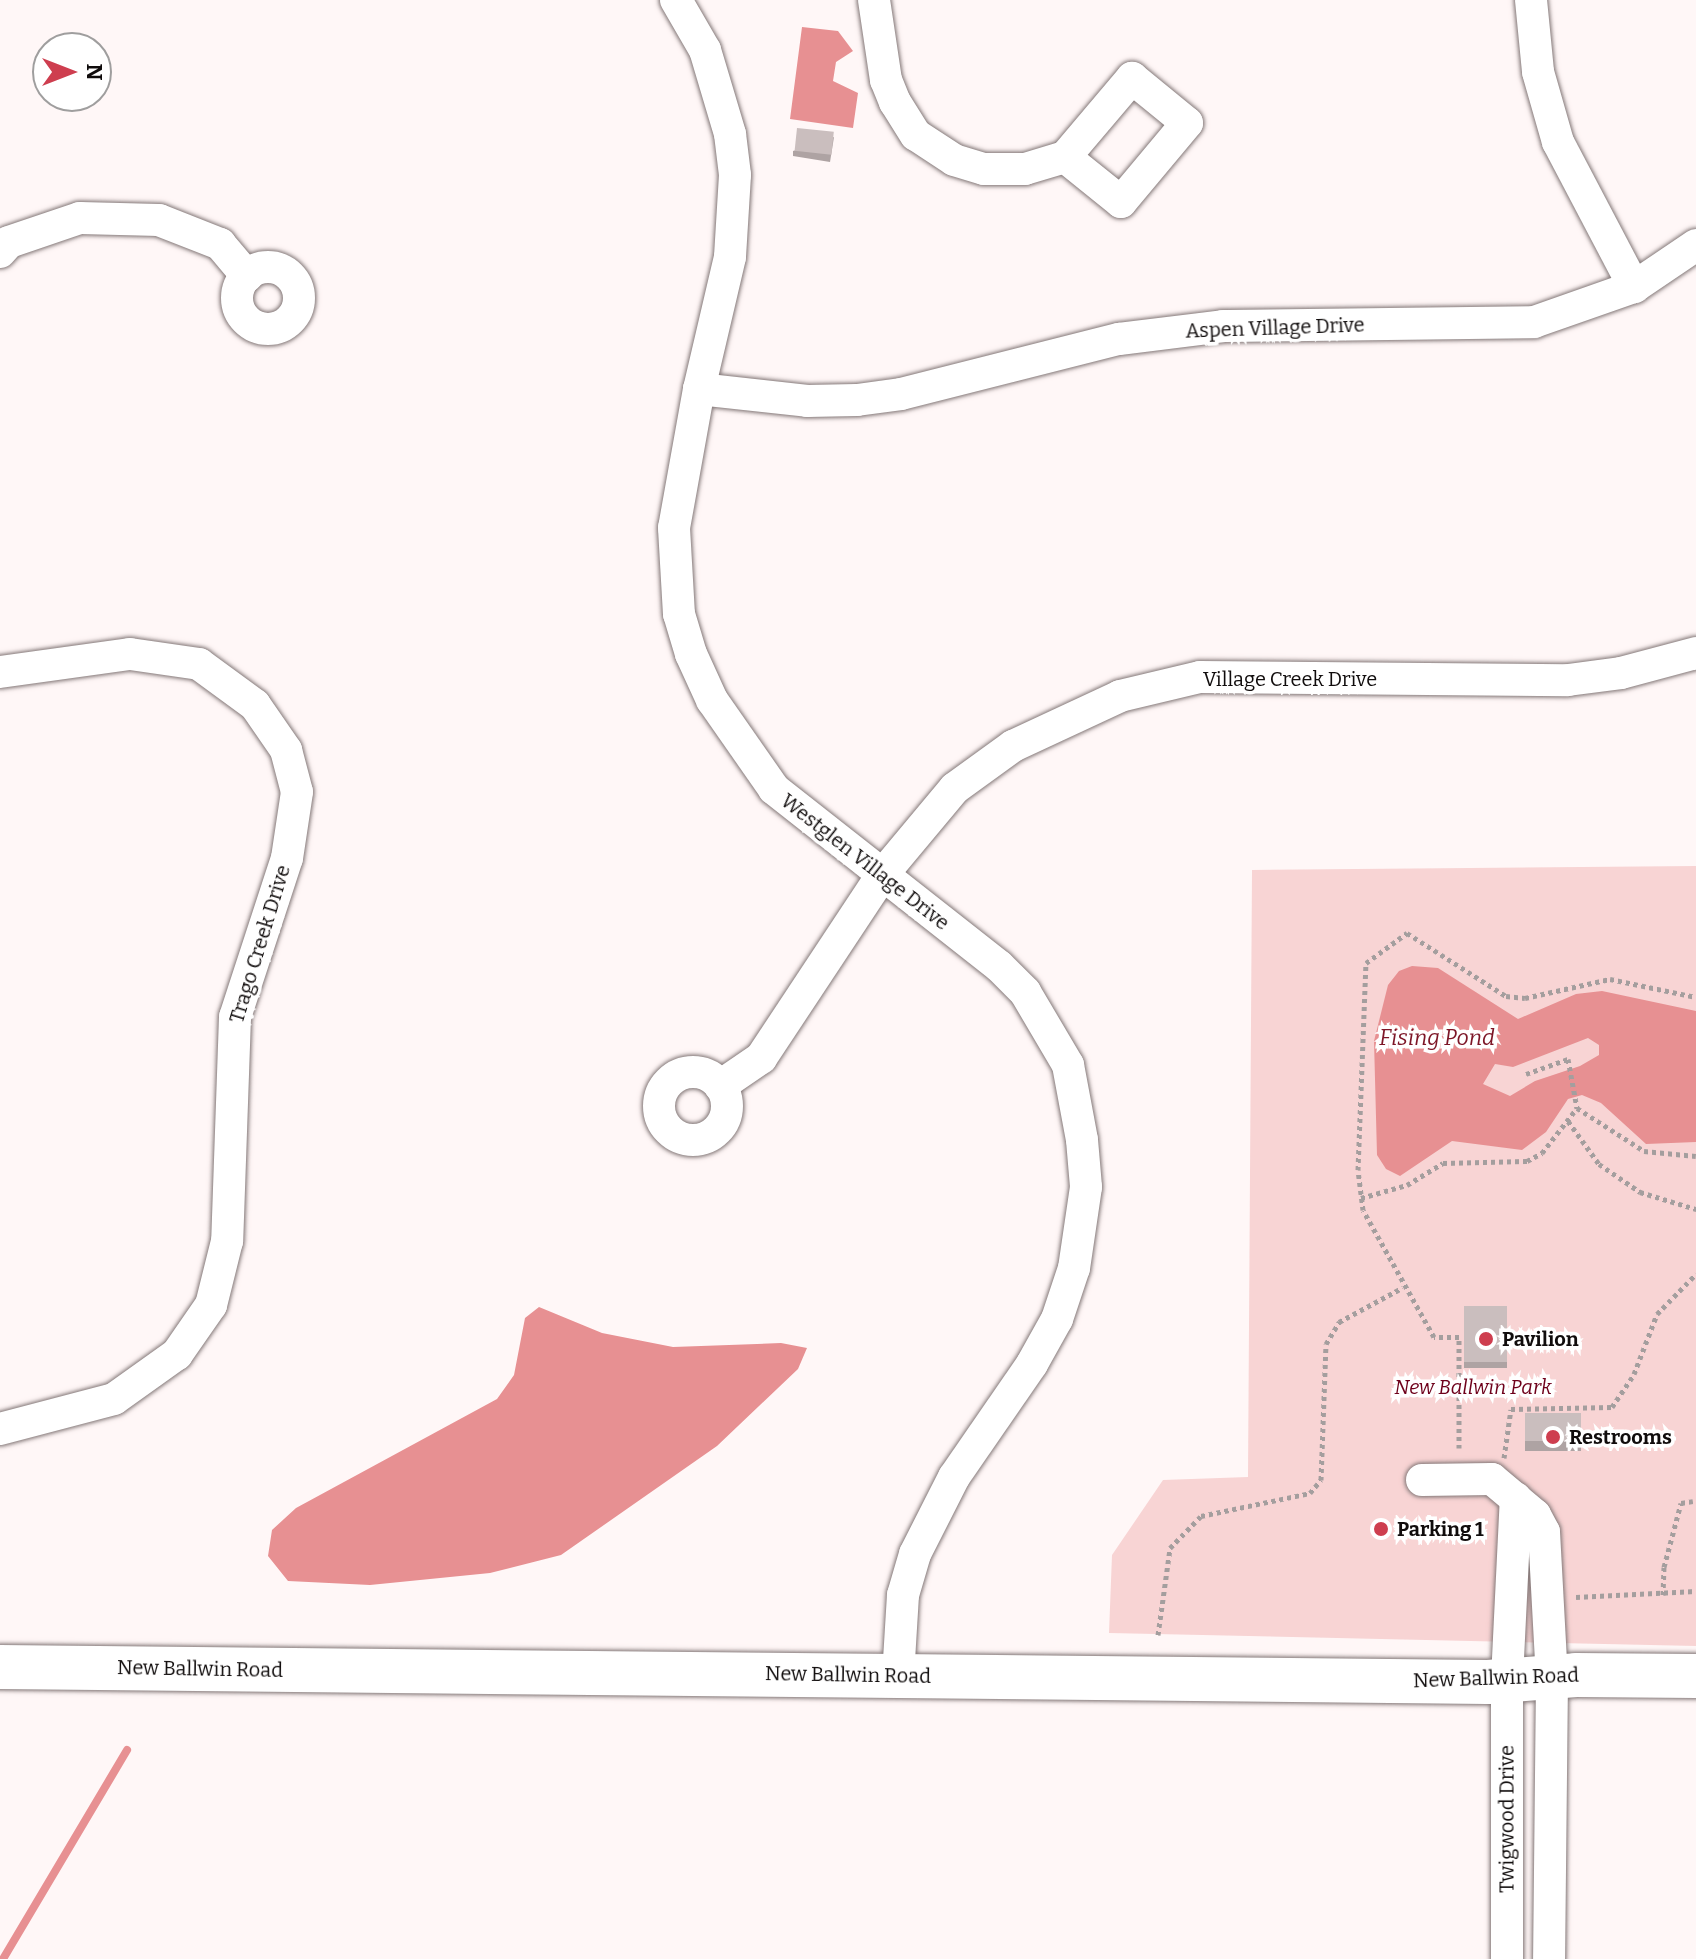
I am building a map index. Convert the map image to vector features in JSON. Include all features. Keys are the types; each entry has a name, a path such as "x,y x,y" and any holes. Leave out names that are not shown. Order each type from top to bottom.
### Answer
{"main road":[{"name":"New Ballwin Road","path":"0,1667 898,1676 1507,1679 1696,1676"}],"street":[{"name":"Westglen Village Drive","path":"676,0 705,50 730,134 735,175 730,257 699,389 674,528 679,614 691,654 719,712 774,789 805,818 883,874 999,966 1025,992 1068,1065 1077,1101 1086,1187 1074,1268 1057,1319 1004,1408 954,1477 915,1554 903,1595 898,1676"},
{"path":"874,0 886,80 916,135 954,160 984,169 1025,169 1065,157"},
{"path":"1531,0 1538,72 1558,142 1634,287"},
{"path":"3,242 80,218 159,220 220,244 247,276"},
{"name":"Aspen Village Drive","path":"699,389 807,401 857,400 901,394 1119,339 1223,326 1534,322 1634,287 1696,245"},
{"name":"Village Creek Drive","path":"720,1086 761,1058 883,874 955,788 994,759 1106,702 1157,685 1200,677 1568,680 1621,673 1696,653"},
{"name":"Trago Creek Drive","path":"0,672 130,654 199,664 255,705 286,750 297,792 287,858 235,1017 227,1241 211,1305 177,1354 114,1399 0,1429"},
{"path":"1422,1480 1492,1479 1535,1515 1548,1550 1552,1679 1549,1959"},
{"path":"1507,1679 1516,1498"},
{"name":"Twigwood Drive","path":"1507,1679 1507,1959"}],"path":[{"path":"1449,1449 1462,1448 1459,1337 1434,1337 1402,1288 1361,1198 1366,963 1407,933 1506,996 1525,998 1610,979 1696,997"},
{"path":"1361,1198 1407,1185 1443,1163 1527,1161 1542,1153 1577,1108 1578,1099 1568,1059 1526,1074"},
{"path":"1577,1108 1644,1151 1696,1156"},
{"path":"1568,1121 1599,1164 1629,1185 1671,1204 1696,1209"},
{"path":"1502,1465 1511,1409 1612,1407 1623,1396 1657,1314 1696,1274"},
{"path":"1158,1635 1170,1548 1201,1516 1310,1493 1321,1480 1326,1344 1339,1322 1402,1288"},
{"path":"1663,1595 1664,1567 1681,1503 1693,1501"},
{"path":"1567,1597 1663,1595 1696,1591"}],"green space":[{"name":"New Ballwin Park","path":"1696,866 1696,1646 1109,1633 1112,1555 1163,1480 1248,1477 1252,870"}],"water":[{"path":"802,27 838,31 853,51 836,62 833,81 858,93 853,128 790,119"},
{"name":"Fising Pond","path":"1412,966 1438,968 1518,1019 1576,994 1602,991 1696,1011 1696,1142 1646,1144 1601,1103 1582,1095 1568,1099 1546,1132 1522,1150 1452,1141 1400,1176 1386,1169 1377,1155 1374,1041 1388,985 1399,971","holes":["1588,1038 1599,1045 1599,1055 1580,1066 1535,1081 1510,1096 1483,1084 1495,1064 1513,1067"]},
{"path":"539,1307 602,1333 673,1347 781,1343 807,1348 798,1369 717,1446 561,1555 490,1573 370,1585 288,1581 268,1556 272,1530 296,1508 497,1399 514,1375 525,1318"}],"building":[{"path":"797,128 834,132 831,155 795,151"},
{"name":"Pavilion","path":"1464,1306 1507,1306 1507,1362 1464,1362"},
{"name":"Restrooms","path":"1525,1413 1581,1413 1581,1441 1525,1441"}],"waterway":[{"path":"3,1959 127,1750"}],"place":[{"name":"Pavilion","path":"1486,1339"},
{"name":"Restrooms","path":"1553,1437"},
{"name":"Parking 1","path":"1381,1529"}]}
